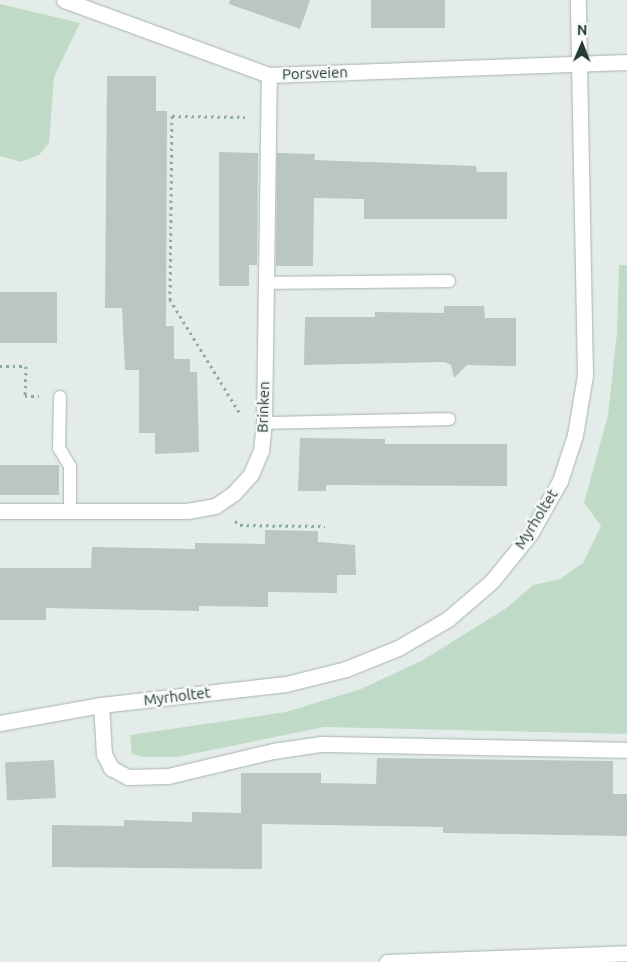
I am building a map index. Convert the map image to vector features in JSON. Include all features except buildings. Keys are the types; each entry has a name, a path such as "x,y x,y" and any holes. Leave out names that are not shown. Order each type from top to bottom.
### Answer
{"street":[{"name":"Porsveien","path":"64,0 269,74 579,63"},
{"name":"Myrholtet","path":"0,723 101,705 286,684 346,669 398,648 448,619 492,581 530,534 560,481 575,435 585,375 578,0"},
{"path":"579,63 627,62"},
{"name":"Brinken","path":"0,511 187,511 215,506 234,493 251,474 261,451 264,423 269,74"},
{"path":"101,705 104,754 111,768 128,777 168,776 273,751 321,744 627,750"},
{"path":"387,962 627,953"}],"lane":[{"path":"265,282 449,281"},
{"path":"60,397 59,448 70,466 70,511"},
{"path":"264,423 449,419"}],"path":[{"path":"264,423 242,416 170,300 172,116 268,117"},
{"path":"0,366 26,366 26,396 60,397"},
{"path":"215,506 240,525 325,526"}],"green space":[{"path":"0,4 80,23 54,77 49,143 39,155 21,162 0,156"},
{"path":"619,265 627,265 627,734 324,727 177,757 143,757 132,754 130,735 286,712 361,689 423,660 505,609 533,585 560,579 583,563 601,526 584,503 608,415 617,333"}]}
